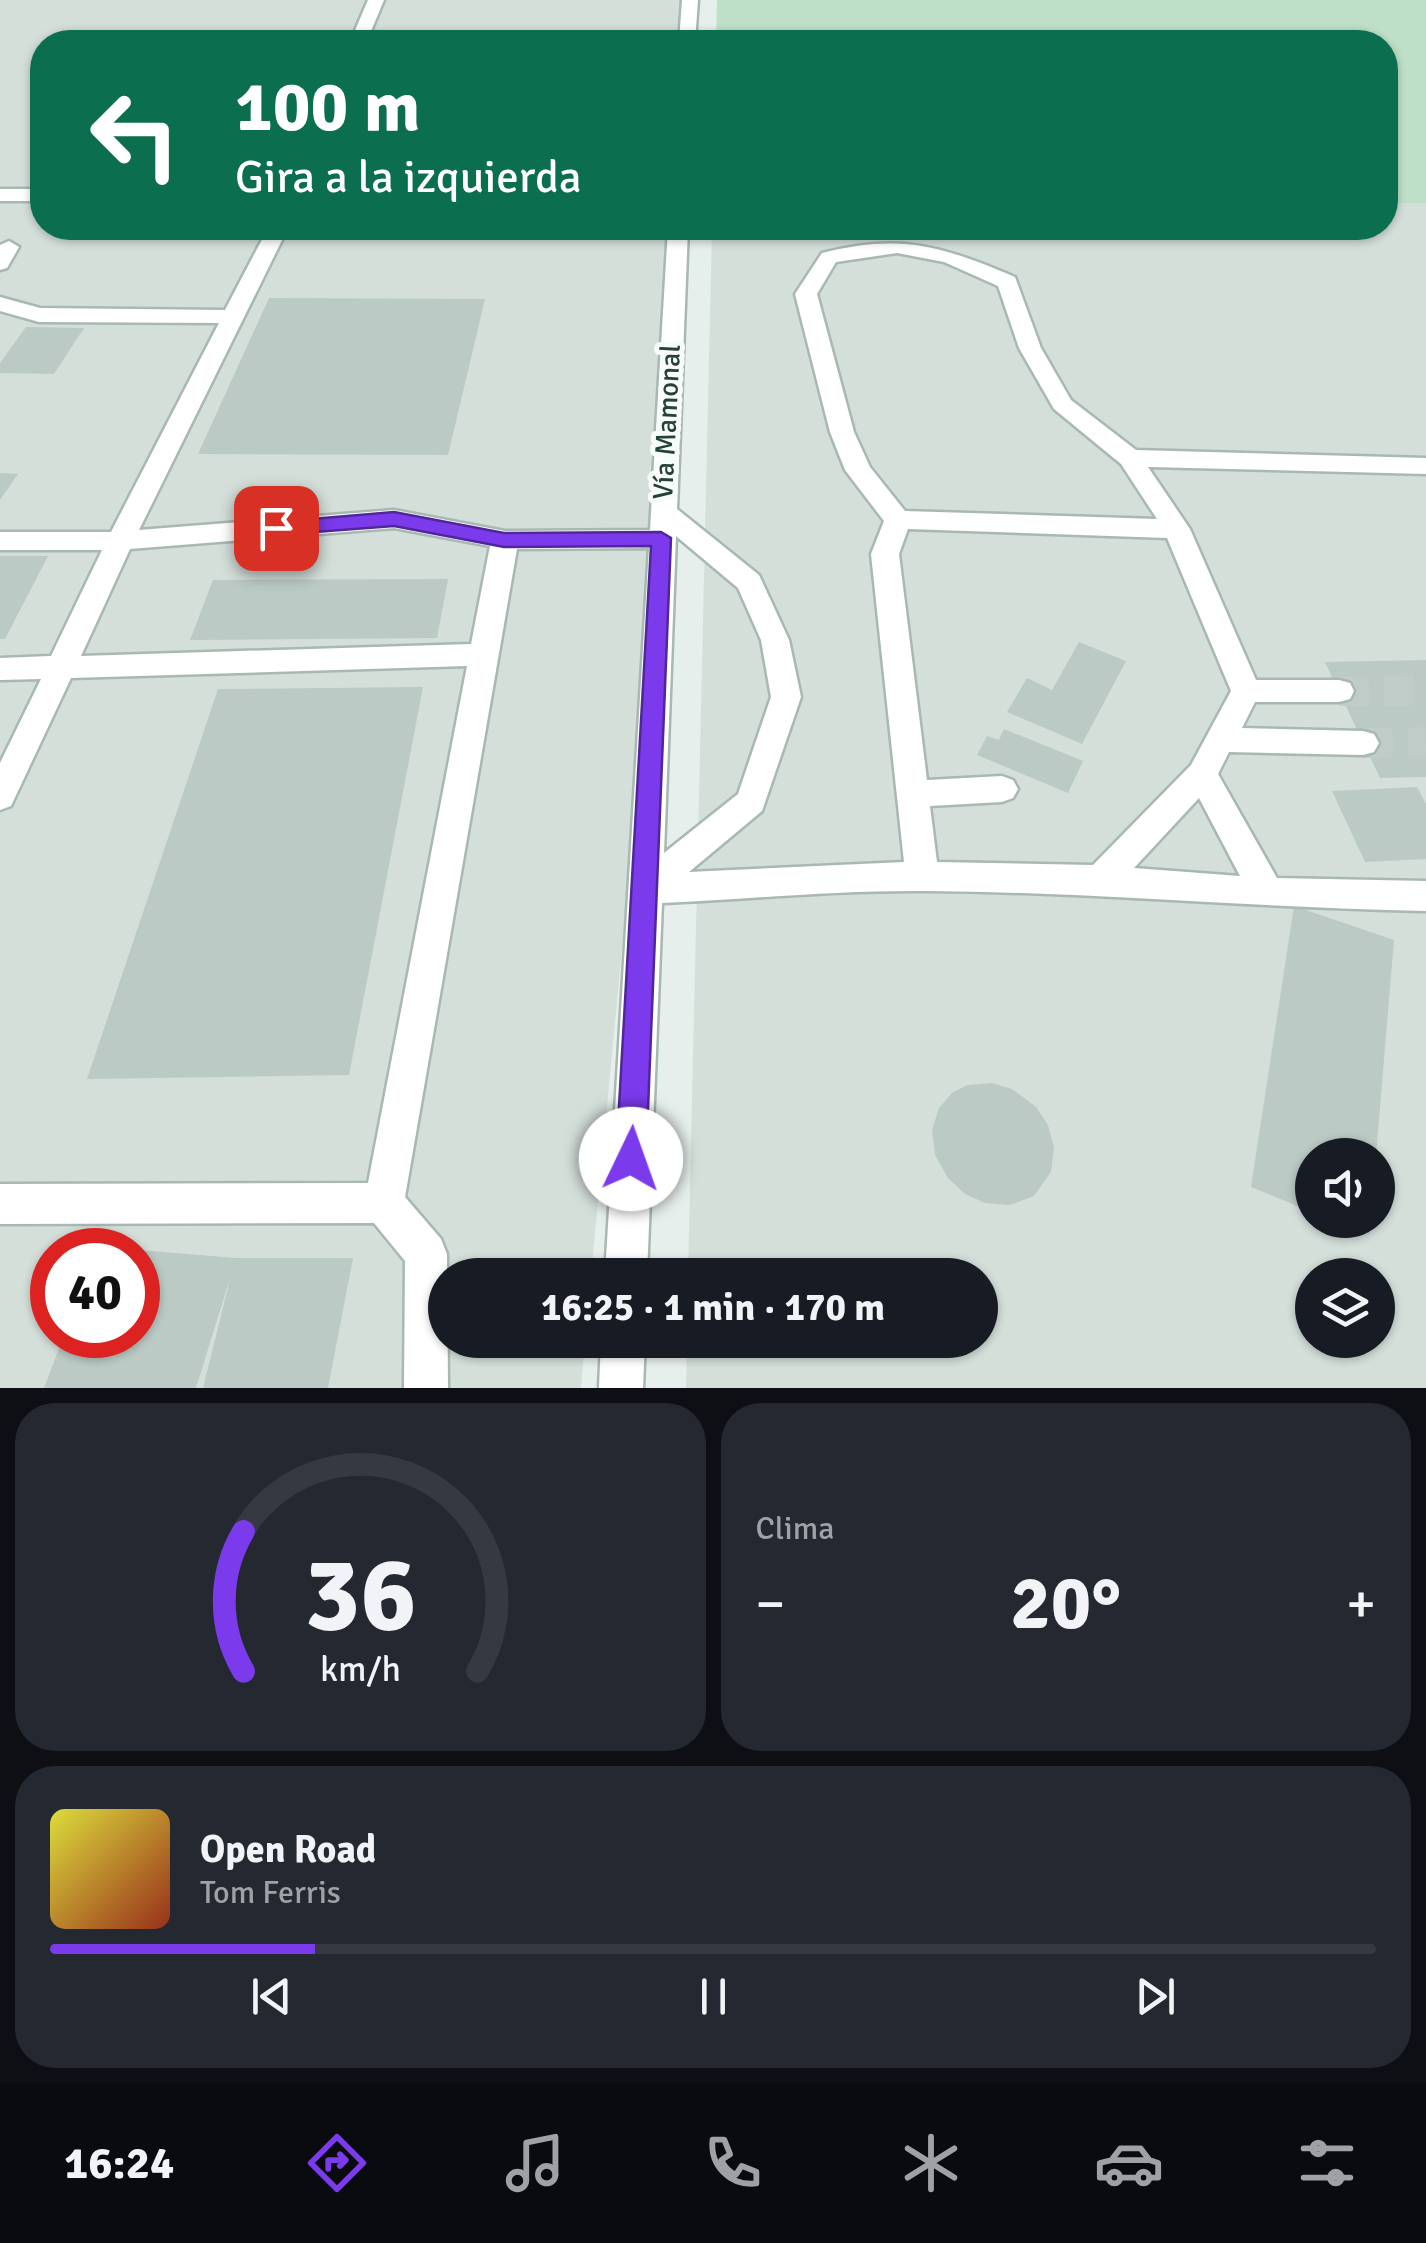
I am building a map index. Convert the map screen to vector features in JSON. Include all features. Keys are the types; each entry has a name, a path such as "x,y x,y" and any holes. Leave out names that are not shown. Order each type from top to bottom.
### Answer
{"street":[{"path":"364,30 376,0"},
{"path":"688,30 690,0"},
{"path":"0,196 30,195"},
{"path":"0,797 120,541 272,240"},
{"name":"Vía Mamonal","path":"627,1258 677,240"},
{"path":"1102,880 1202,774 1246,690 1177,530 1130,458 1062,404 1030,348 1007,282 950,257 897,247 829,257 806,294 842,432 858,470 898,520 1177,530"},
{"path":"0,304 39,315 232,318"},
{"path":"1130,458 1426,466"},
{"path":"0,542 120,541 394,519 504,540 662,525 749,582 774,640 786,698 750,802 644,889"},
{"path":"898,520 885,554 922,876"},
{"path":"426,1388 426,1254 384,1203 504,540"},
{"path":"0,668 484,655"},
{"path":"1246,690 1338,691"},
{"path":"1221,740 1362,743"},
{"path":"1202,774 1266,894"},
{"path":"912,794 1002,789"},
{"path":"644,889 922,876 1102,880 1266,894 1426,896"},
{"path":"0,1204 384,1203"},
{"path":"621,1388 622,1358"}],"shaded area":[{"path":"0,0 686,0 685,30 30,30 30,240 674,240 661,539 593,1258 428,1258 428,1358 584,1358 581,1388 0,1388"},
{"path":"1398,203 1426,203 1426,1388 686,1388 687,1358 998,1358 998,1258 688,1258 712,240 1398,240"}],"green space":[{"path":"717,0 1426,0 1426,203 1398,203 1398,30 716,30"}],"building":[{"path":"269,298 485,299 448,455 198,454"},
{"path":"26,327 84,328 54,374 0,373 0,363"},
{"path":"0,473 18,474 0,500"},
{"path":"0,556 48,556 5,639 0,639"},
{"path":"448,579 437,638 190,640 213,580"},
{"path":"1079,642 1126,661 1082,744 1007,712 1027,678 1052,690"},
{"path":"1426,660 1426,777 1380,778 1325,662"},
{"path":"423,687 349,1075 87,1079 218,689"},
{"path":"1004,729 1083,761 1068,793 977,755 987,736 999,740"},
{"path":"1417,787 1426,804 1426,859 1365,862 1332,791"},
{"path":"1294,906 1394,940 1377,1138 1295,1138 1295,1205 1251,1187"},
{"path":"992,1083 1012,1089 1036,1107 1048,1125 1054,1147 1051,1172 1034,1196 1010,1205 985,1203 965,1194 948,1178 935,1155 932,1130 939,1108 953,1092 968,1085"},
{"path":"160,1252 236,1258 353,1258 328,1388 203,1388 231,1275 196,1388 44,1388 55,1358 160,1358"}],"tunnel":[{"path":"1339,691 1426,690"},
{"path":"1363,743 1426,742"}],"route":[{"path":"276,528 394,519 504,540 661,538 631,1159"}]}
